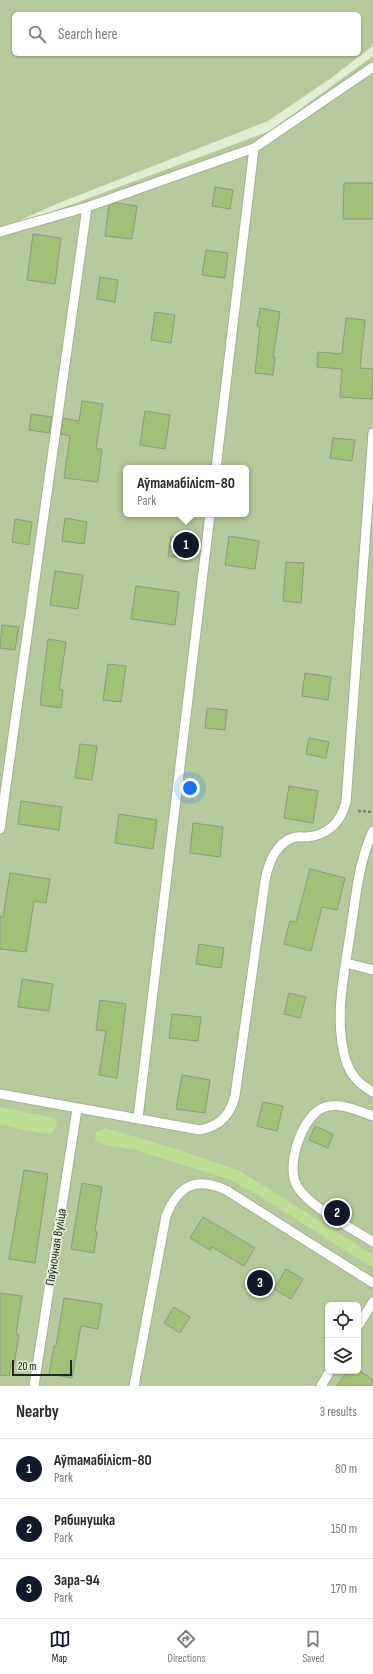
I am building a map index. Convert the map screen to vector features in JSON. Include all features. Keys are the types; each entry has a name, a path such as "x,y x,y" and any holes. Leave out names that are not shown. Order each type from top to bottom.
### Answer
{"lane":[{"path":"0,232 87,207 254,148 373,67"},
{"path":"216,465 254,148"},
{"path":"0,829 87,207"},
{"path":"0,1094 200,1130 211,1128 220,1123 228,1115 235,1096 265,881 270,860 276,851 291,838 317,835 334,825 344,811 346,802 373,433"},
{"path":"138,1118 210,517"},
{"path":"373,831 362,864 341,1004 342,1044 351,1073 360,1083 373,1092"},
{"path":"346,963 373,970"},
{"path":"373,1116 343,1106 334,1105 316,1111 308,1118 303,1127 293,1172 296,1185 312,1203 373,1242"},
{"name":"Паўночная вуліца","path":"34,1386 77,1109"},
{"path":"134,1386 166,1216 175,1199 188,1187 197,1183 208,1183 226,1190 373,1283"},
{"path":"361,1321 373,1302"},
{"path":"321,1386 328,1374"}],"shaded area":[{"path":"0,0 373,0 373,46 361,55 361,12 12,12 12,56 360,56 331,78 268,121 59,203 0,229"},
{"path":"373,56 373,1386 0,1386 0,231 270,131"},
{"path":"0,1107 51,1117 56,1121 57,1126 52,1133 46,1134 0,1125"},
{"path":"105,1128 177,1149 240,1171 373,1255 373,1268 258,1195 229,1179 138,1151 101,1144 95,1139 96,1132"}],"building":[{"path":"344,183 373,183 373,219 343,219"},
{"path":"215,187 233,190 230,209 212,206"},
{"path":"117,203 137,206 132,239 105,236 109,205"},
{"path":"33,234 61,238 55,284 27,280"},
{"path":"206,250 228,253 225,278 202,275"},
{"path":"100,277 118,280 115,302 97,299"},
{"path":"260,308 280,312 273,357 275,357 273,375 255,373 260,327 257,326"},
{"path":"155,312 175,315 171,343 151,340"},
{"path":"346,318 365,320 360,368 373,369 372,399 340,397 342,369 317,367 318,352 342,354"},
{"path":"82,401 103,404 96,449 102,449 98,482 64,478 70,436 61,434 63,418 79,421"},
{"path":"145,411 170,415 165,449 140,445"},
{"path":"31,414 52,417 49,433 29,430"},
{"path":"333,438 355,440 352,461 330,458"},
{"path":"65,518 87,522 84,544 62,541"},
{"path":"15,519 32,522 29,545 12,542"},
{"path":"171,536 188,538 185,558 168,556"},
{"path":"229,536 259,541 255,569 225,565"},
{"path":"286,562 304,563 301,603 283,601"},
{"path":"55,571 83,575 78,609 50,605"},
{"path":"136,586 179,592 175,625 131,619"},
{"path":"2,625 19,627 15,650 0,648"},
{"path":"48,639 66,642 59,689 63,690 61,708 40,705"},
{"path":"108,664 126,666 121,702 103,700"},
{"path":"305,673 331,677 328,700 302,696"},
{"path":"207,708 227,710 225,730 205,728"},
{"path":"309,738 329,742 326,758 306,754"},
{"path":"80,744 97,746 92,780 75,778"},
{"path":"289,786 318,791 313,823 284,818"},
{"path":"21,801 62,807 59,830 18,824"},
{"path":"119,814 157,820 153,849 115,843"},
{"path":"193,823 223,827 220,857 190,853"},
{"path":"310,869 345,878 337,910 322,907 311,951 284,944 290,921 296,922"},
{"path":"10,873 50,879 46,903 34,901 26,952 0,949 0,916 3,917"},
{"path":"199,944 224,948 221,968 196,964"},
{"path":"22,979 53,984 49,1011 18,1007"},
{"path":"289,993 306,997 300,1018 284,1014"},
{"path":"100,1000 126,1004 117,1078 99,1075 106,1031 96,1030"},
{"path":"172,1014 201,1017 198,1041 169,1038"},
{"path":"182,1075 210,1080 205,1113 176,1109"},
{"path":"263,1102 283,1106 277,1131 257,1126"},
{"path":"315,1126 333,1134 328,1148 309,1140"},
{"path":"24,1170 48,1174 35,1263 9,1259"},
{"path":"82,1183 102,1187 95,1231 97,1232 94,1253 71,1249"},
{"path":"203,1217 255,1248 244,1266 212,1247 210,1250 190,1238"},
{"path":"286,1269 303,1279 291,1299 274,1289"},
{"path":"0,1293 22,1296 16,1334 19,1335 14,1365 11,1364 9,1376 0,1375"},
{"path":"64,1298 102,1304 98,1329 81,1326 72,1378 49,1374 54,1346 56,1346"},
{"path":"174,1307 190,1317 180,1333 164,1323"},
{"path":"361,1372 373,1380 373,1386 337,1386 345,1374 361,1374"}],"place":[{"name":"Аўтамабіліст-80","path":"186,545"},
{"name":"Рябинушка","path":"337,1213"},
{"name":"Зара-94","path":"260,1283"}]}
